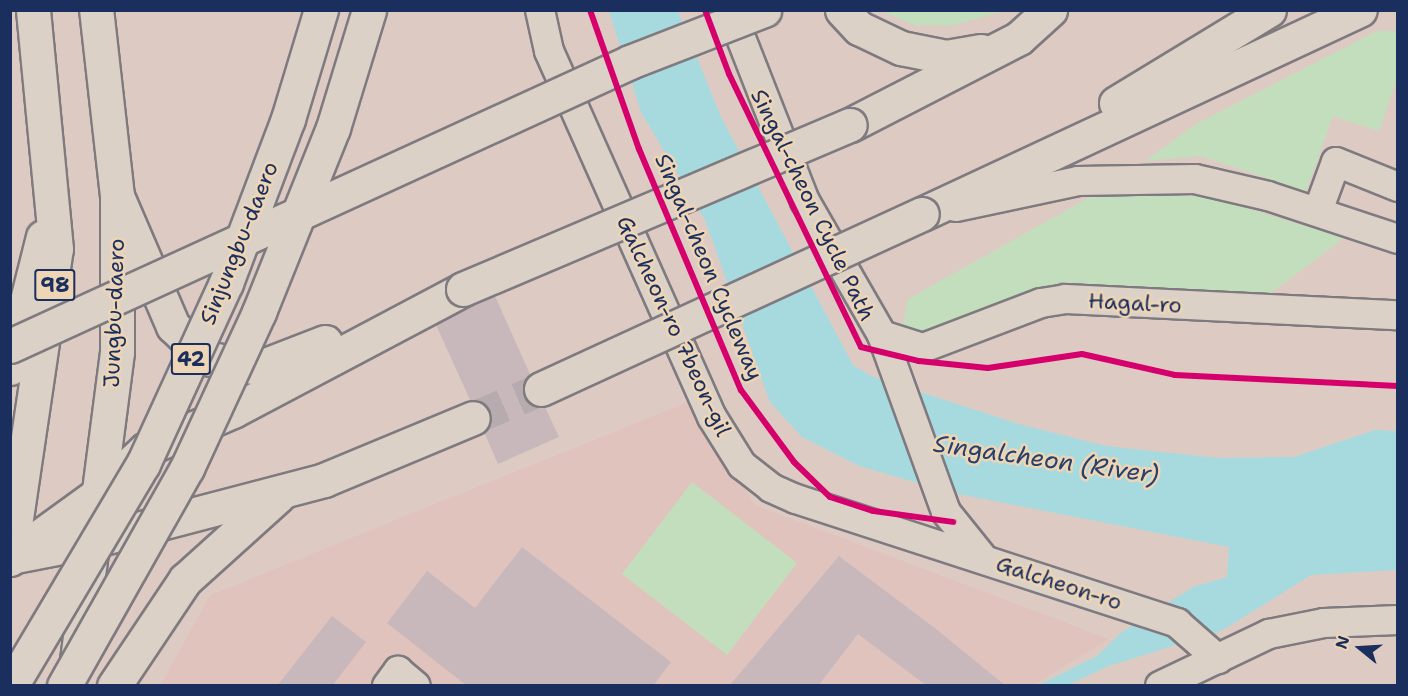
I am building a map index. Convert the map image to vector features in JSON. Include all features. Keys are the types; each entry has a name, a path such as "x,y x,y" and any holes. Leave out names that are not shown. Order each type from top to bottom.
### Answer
{"main road":[{"name":"98","path":"11,558 55,284 52,201 33,10"},
{"name":"Jungbu-daero","path":"72,686 117,352 117,196 96,10"},
{"name":"Sinjungbu-daero","path":"11,686 143,464 221,294 288,119 321,10"},
{"name":"Sinjungbu-daero","path":"64,686 187,468 259,312 333,128 369,10"},
{"path":"10,346 630,62 765,10"},
{"path":"842,10 880,40 924,54 966,56 1019,38"},
{"path":"117,196 173,326 206,358 230,366 258,368 464,289 850,125 1019,38 1050,10"},
{"path":"921,214 1269,10"},
{"path":"541,389 1360,10"},
{"path":"10,368 52,201"},
{"path":"11,558 98,494 146,449 233,411 464,289"},
{"path":"11,558 92,541 283,492 473,418"},
{"path":"114,686 185,580 283,492"}],"street":[{"name":"Galcheon-ro 7beon-gil","path":"540,10 549,51 712,417 742,465 771,489 796,499 983,558"},
{"path":"730,10 805,201 882,335 899,388 946,512 983,558"},
{"path":"1318,211 1335,162 1398,187"},
{"path":"921,214 1078,181 1154,177 1195,179 1318,211 1398,239"},
{"name":"Hagal-ro","path":"882,335 923,348 1041,303 1065,299 1398,315"},
{"name":"Galcheon-ro","path":"983,558 1177,623 1218,659"},
{"path":"1160,686 1269,634 1324,623 1398,620"},
{"path":"387,686 398,671 416,686"}],"shaded area":[{"path":"690,401 755,505 1109,639 1032,686 160,686 210,595"}],"green space":[{"path":"881,11 1004,11 950,26 915,25"},
{"path":"1377,31 1398,31 1397,79 1379,131 1333,116 1306,191 1200,156 1145,161 1196,124"},
{"path":"1092,196 1207,196 1344,238 1267,296 1063,282 1005,302 926,344 902,328 908,299"},
{"path":"692,482 797,563 727,655 622,574"}],"water":[{"name":"Singalcheon (River)","path":"609,11 678,11 721,117 853,365 871,376 1019,424 1106,446 1218,458 1294,457 1375,430 1397,431 1397,570 1311,575 1223,630 1109,666 1068,685 1039,685 1097,656 1122,632 1193,587 1227,577 1229,547 953,493 859,466 802,437 770,402 705,220 641,112"}],"building":[{"path":"495,296 530,374 524,396 531,405 545,407 559,437 498,464 484,432 490,410 470,400 436,325"},
{"path":"522,547 671,662 653,686 467,686 387,623 427,571 475,608"},
{"path":"839,556 936,629 1006,686 927,686 858,634 818,686 729,686"},
{"path":"332,616 366,642 332,686 277,686"}],"tunnel":[{"path":"473,418 541,389"}],"cycle path":[{"name":"Singal-cheon Cycleway","path":"590,10 639,149 741,390 794,462 830,497 873,511 953,522"},
{"name":"Singal-cheon Cycle Path","path":"705,10 729,74 861,347 919,361 988,368 1082,354 1175,375 1398,386"}]}
